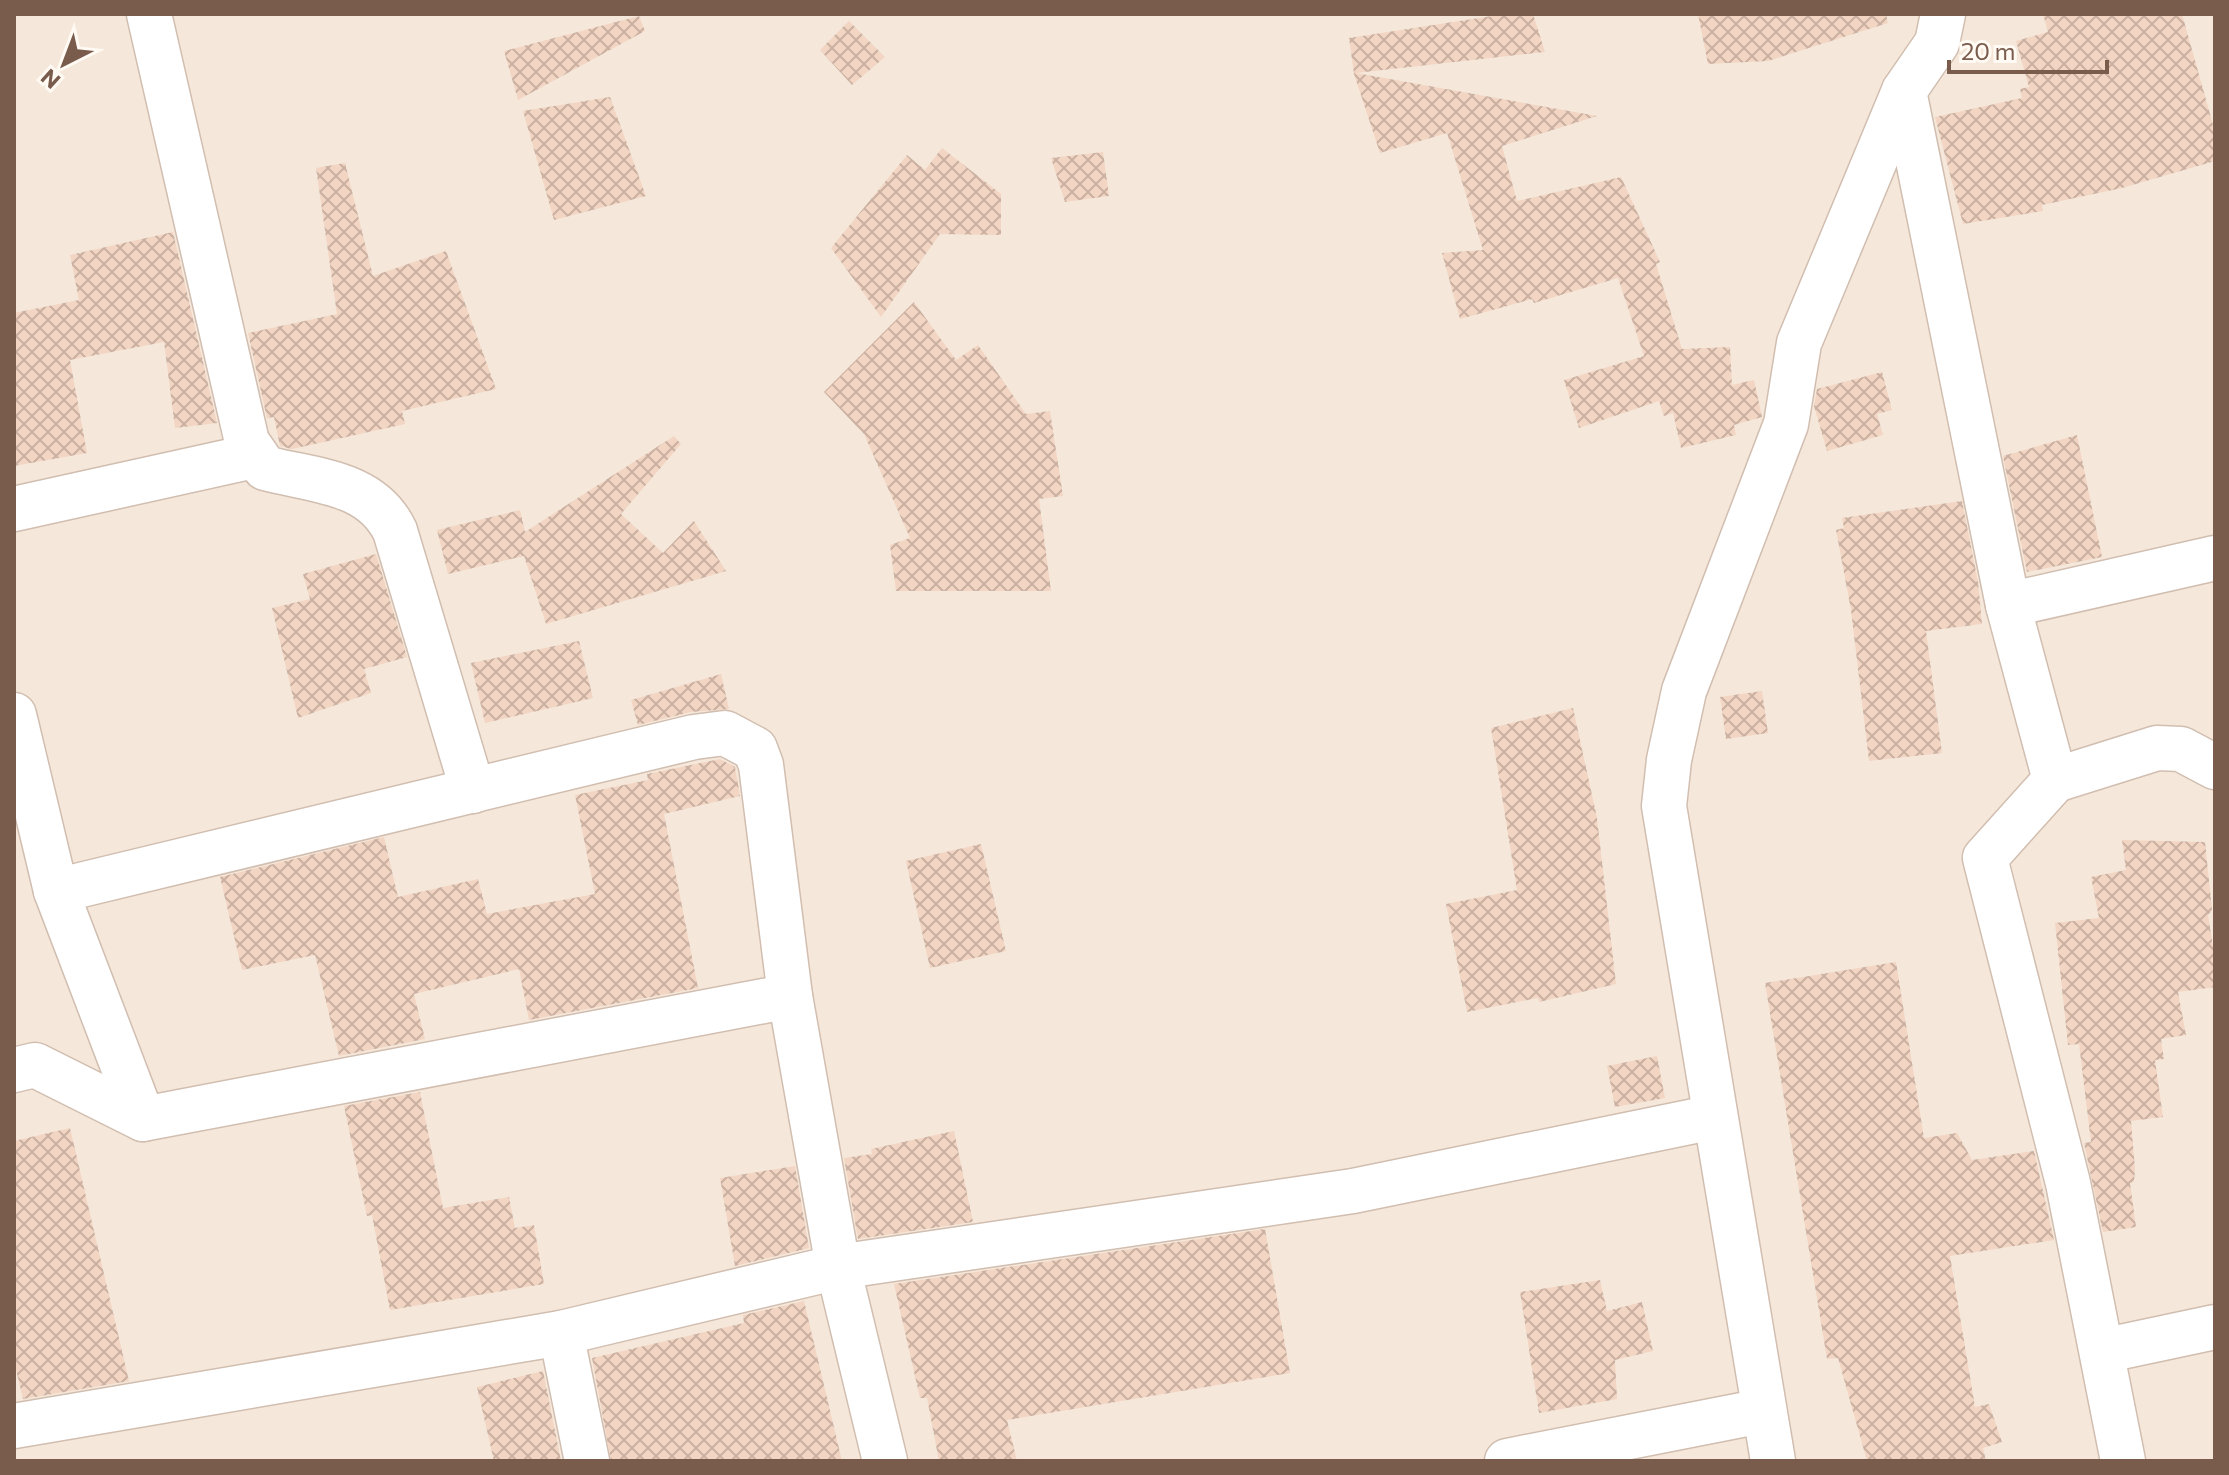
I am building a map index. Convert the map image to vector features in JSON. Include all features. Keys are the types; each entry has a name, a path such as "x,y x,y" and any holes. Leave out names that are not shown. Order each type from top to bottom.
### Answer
{"street":[{"path":"149,14 243,427 254,456 265,468 371,498 386,512 395,531 473,791"},
{"path":"1773,1461 1762,1411 1664,806 1669,760 1684,691 1786,424 1799,343 1904,91 1937,43 1943,14"},
{"path":"1904,91 2008,605 2055,780"},
{"path":"14,509 254,456"},
{"path":"2008,605 2215,558"},
{"path":"14,715 56,891 143,1119"},
{"path":"56,891 694,737 725,733 755,749 761,765 790,996 838,1267 885,1461"},
{"path":"2123,1461 2068,1183 1985,858 2055,780 2157,748 2181,749 2215,767"},
{"path":"14,1070 35,1065 143,1119 790,996"},
{"path":"14,1426 561,1333 838,1267 1353,1191 1714,1117"},
{"path":"2102,1351 2215,1327"},
{"path":"561,1333 587,1461"},
{"path":"1507,1461 1762,1411"}],"shaded area":[{"path":"14,14 2215,14 2215,1461 14,1461"}],"building":[{"path":"1505,14 1533,14 1545,52 1356,73 1597,116 1502,146 1517,201 1621,177 1660,262 1656,264 1682,349 1730,347 1732,385 1754,380 1762,417 1734,425 1736,435 1681,448 1673,413 1664,416 1659,401 1579,428 1564,380 1644,356 1618,278 1534,303 1532,299 1460,319 1442,253 1483,250 1447,133 1380,153 1354,74 1349,38"},
{"path":"1698,14 1886,14 1888,23 1768,61 1708,64"},
{"path":"2043,14 2182,14 2215,132 2215,161 2122,188 2042,205 2043,211 1963,224 1935,117 2022,98 2020,89 2029,87 2016,41 2048,32"},
{"path":"639,16 645,31 518,100 504,51"},
{"path":"849,21 885,57 852,85 820,50"},
{"path":"610,97 646,196 554,220 523,111"},
{"path":"942,148 1001,194 1001,235 940,234 881,317 831,248 907,155 925,170"},
{"path":"1103,152 1109,196 1065,202 1051,158"},
{"path":"345,163 373,276 446,251 496,389 402,411 405,424 292,449 280,446 274,417 267,418 248,333 337,314 316,168"},
{"path":"173,232 217,423 175,428 164,342 70,360 87,453 14,466 14,313 79,300 70,255"},
{"path":"914,302 956,360 978,345 1026,414 1050,411 1063,496 1039,499 1051,591 896,591 890,545 910,538 864,434 824,392"},
{"path":"1882,372 1892,410 1877,414 1883,435 1827,451 1814,406 1817,389"},
{"path":"2077,435 2102,557 2027,572 2003,456"},
{"path":"674,436 681,444 621,514 663,553 694,521 726,571 546,624 524,556 448,574 437,530 520,510 525,532"},
{"path":"1962,501 1978,582 1982,624 1926,631 1942,753 1869,761 1851,610 1836,530 1844,528 1842,518"},
{"path":"376,554 407,657 364,669 371,693 298,718 272,608 310,599 303,574"},
{"path":"579,641 593,698 485,723 471,663"},
{"path":"721,674 729,709 691,712 638,725 631,700"},
{"path":"1762,691 1768,733 1726,739 1720,697"},
{"path":"1573,708 1597,818 1616,984 1539,1002 1538,998 1467,1012 1446,904 1517,890 1491,728"},
{"path":"720,759 735,767 740,796 664,814 698,988 529,1020 519,969 414,994 425,1039 339,1056 315,955 242,970 220,877 384,837 398,897 478,879 487,914 595,894 575,795 648,780 647,774"},
{"path":"2122,840 2205,842 2215,987 2178,992 2186,1035 2161,1039 2164,1059 2155,1060 2163,1117 2131,1121 2135,1169 2134,1182 2130,1183 2136,1227 2103,1232 2084,1143 2091,1142 2079,1044 2068,1045 2055,923 2099,918 2091,877 2126,870"},
{"path":"981,844 1006,951 930,968 906,861"},
{"path":"1896,962 1924,1138 1957,1133 1972,1160 2034,1151 2054,1240 1950,1256 1975,1407 1989,1404 2002,1442 1983,1448 1986,1461 1867,1461 1838,1358 1827,1359 1765,983"},
{"path":"1657,1056 1665,1098 1615,1107 1607,1066"},
{"path":"420,1092 443,1208 509,1197 515,1228 534,1225 544,1284 390,1310 372,1215 367,1216 344,1106"},
{"path":"70,1128 129,1381 23,1399 14,1361 14,1141"},
{"path":"954,1131 973,1222 858,1239 844,1158 872,1154 871,1149"},
{"path":"795,1166 809,1248 735,1266 720,1178"},
{"path":"1265,1229 1290,1373 1007,1420 1017,1461 939,1461 927,1398 920,1398 894,1284"},
{"path":"1600,1280 1607,1311 1642,1302 1653,1351 1615,1360 1617,1399 1539,1413 1520,1292"},
{"path":"804,1301 842,1461 611,1461 592,1358 744,1323 743,1315"},
{"path":"543,1371 561,1461 494,1461 477,1387"}]}
